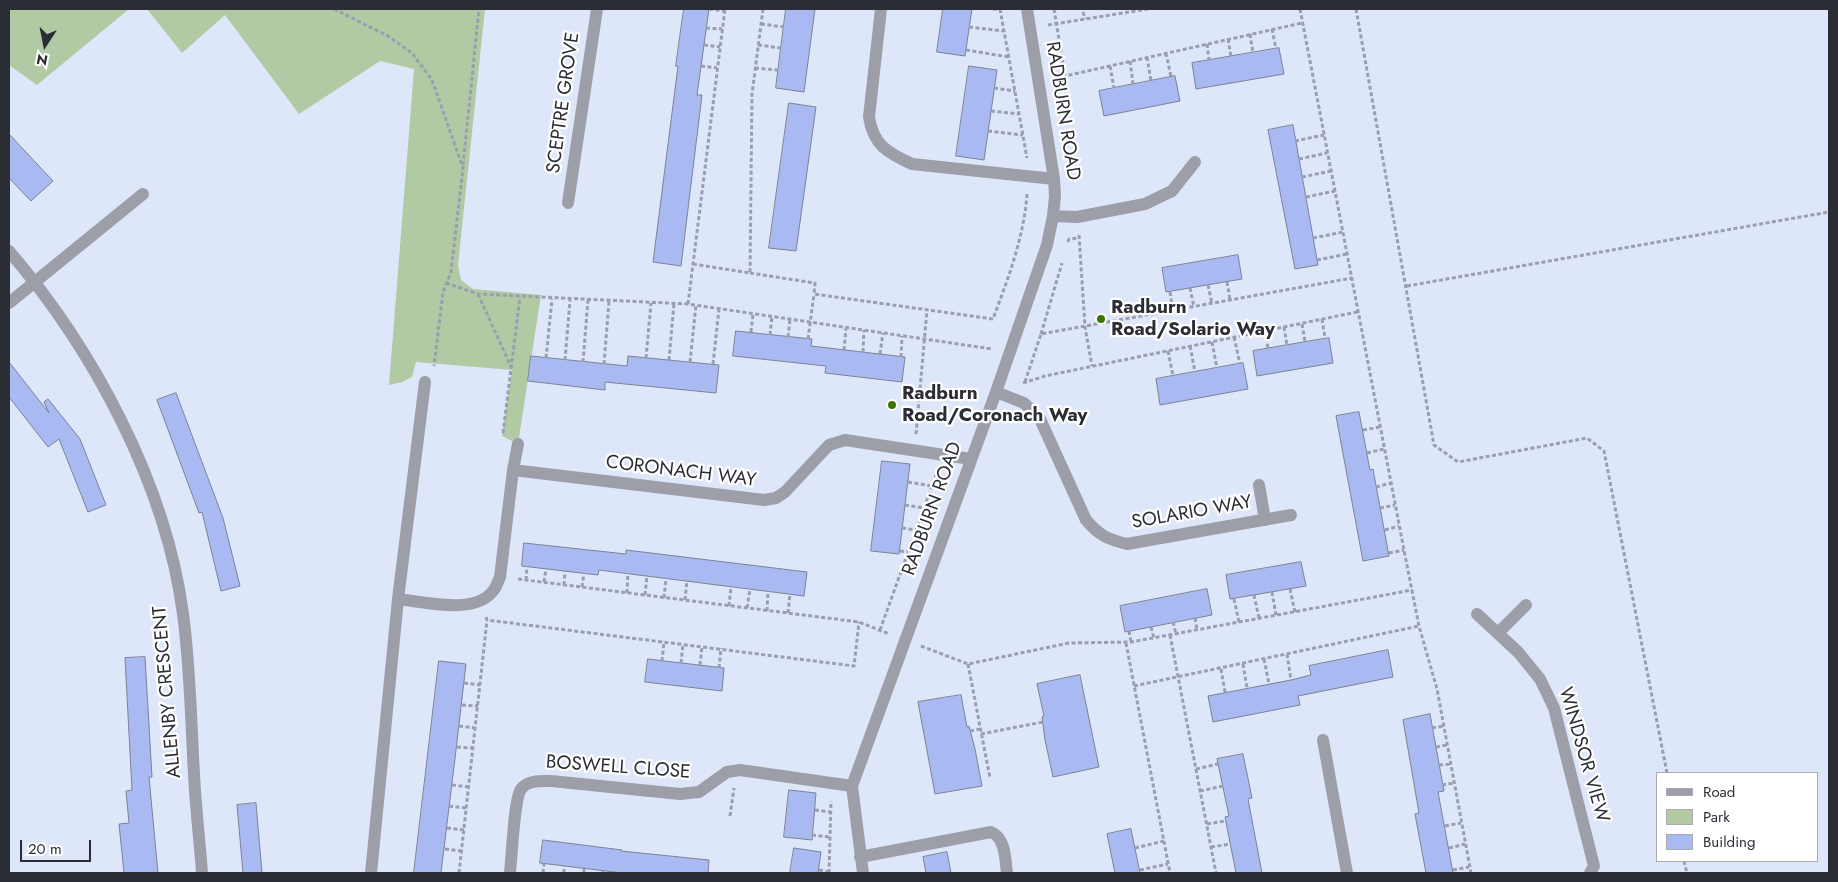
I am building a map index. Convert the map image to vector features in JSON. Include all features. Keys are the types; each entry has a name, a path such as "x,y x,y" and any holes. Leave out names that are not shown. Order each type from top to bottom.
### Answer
{"street":[{"name":"SCEPTRE GROVE","path":"568,203 597,9"},
{"path":"881,9 869,117 871,132 880,144 892,155 912,164 1054,179"},
{"name":"RADBURN ROAD","path":"863,873 852,786 996,392 1047,245 1054,216 1056,196 1054,179 1027,9"},
{"path":"1054,216 1076,217 1145,204 1172,191 1195,162"},
{"path":"9,303 143,194"},
{"name":"ALLENBY CRESCENT","path":"9,251 36,282 104,387 156,501 172,557 183,612 190,686 195,790 202,873"},
{"path":"370,873 398,599 425,382"},
{"name":"SOLARIO WAY","path":"996,392 1024,403 1040,419 1086,520 1097,532 1110,540 1127,544 1291,515"},
{"name":"CORONACH WAY","path":"513,470 764,500 776,498 785,492 829,445 845,440 971,459"},
{"path":"398,599 459,606 482,601 494,591 500,577 518,444"},
{"name":"SOLARIO WAY","path":"1259,485 1265,520"},
{"path":"1498,633 1526,605"},
{"name":"WINDSOR VIEW","path":"1477,614 1518,652 1540,679 1554,708 1594,866 1590,873"},
{"path":"1323,740 1347,873"},
{"name":"BOSWELL CLOSE","path":"510,872 518,801 521,789 529,783 551,781 680,794 699,792 727,772 740,770 852,786"},
{"path":"860,857 991,832 997,835 1001,841 1007,873"}],"path":[{"path":"334,9 388,36 412,53 432,80 462,168"},
{"path":"425,382 435,364 443,292 451,272 480,9"},
{"path":"688,304 724,10 709,9"},
{"path":"750,273 752,94 763,9"},
{"path":"814,294 993,319 1008,279 1021,234 1027,197 1028,176 1023,136 1000,9 993,9"},
{"path":"1054,9 1065,76 1302,23"},
{"path":"1106,9 1108,16"},
{"path":"1030,28 1108,16 1129,10 1148,9"},
{"path":"1300,9 1399,526 1419,626 1437,689 1471,873"},
{"path":"1356,9 1434,445 1458,462 1587,438 1604,451 1667,772"},
{"path":"1083,12 1084,19"},
{"path":"761,24 784,26"},
{"path":"969,27 1004,31"},
{"path":"706,28 722,29"},
{"path":"1272,29 1276,49"},
{"path":"1250,34 1253,53"},
{"path":"1228,39 1231,56"},
{"path":"1207,44 1209,60"},
{"path":"704,45 720,47"},
{"path":"758,45 781,48"},
{"path":"966,50 1009,57"},
{"path":"1166,53 1171,77"},
{"path":"1147,57 1151,81"},
{"path":"1130,61 1133,84"},
{"path":"701,66 717,68"},
{"path":"1110,66 1114,88"},
{"path":"755,68 778,70"},
{"path":"994,88 1015,91"},
{"path":"991,111 1019,114"},
{"path":"988,132 1023,136"},
{"path":"1295,141 1324,135"},
{"path":"1299,159 1328,153"},
{"path":"1302,177 1331,171"},
{"path":"1306,197 1335,190"},
{"path":"1407,286 1829,212"},
{"path":"1076,217 1085,327 1092,366"},
{"path":"1313,238 1343,232"},
{"path":"1066,249 1069,240 1079,238"},
{"path":"1317,260 1347,254"},
{"path":"1024,382 1064,258"},
{"path":"693,264 815,283 808,339"},
{"path":"1041,334 1352,278"},
{"path":"1227,282 1230,300"},
{"path":"446,283 478,294 520,298 688,304 1010,352"},
{"path":"1208,285 1212,304"},
{"path":"1190,288 1194,307"},
{"path":"1170,292 1174,311"},
{"path":"478,294 512,370"},
{"path":"518,444 502,436 520,298"},
{"path":"546,358 552,299"},
{"path":"565,360 570,300"},
{"path":"583,362 588,300"},
{"path":"604,364 610,301"},
{"path":"646,358 651,302"},
{"path":"669,360 674,303"},
{"path":"690,362 696,305"},
{"path":"713,364 719,308"},
{"path":"913,450 927,310"},
{"path":"996,392 1045,376 1357,312"},
{"path":"751,332 753,314"},
{"path":"770,335 772,316"},
{"path":"788,337 790,319"},
{"path":"1322,320 1325,338"},
{"path":"1302,324 1305,342"},
{"path":"1284,327 1287,345"},
{"path":"844,350 846,328"},
{"path":"863,352 864,330"},
{"path":"1265,331 1268,348"},
{"path":"880,354 883,333"},
{"path":"901,357 902,336"},
{"path":"1234,337 1240,364"},
{"path":"1212,342 1217,368"},
{"path":"1190,346 1195,372"},
{"path":"1168,350 1173,376"},
{"path":"1363,430 1380,427"},
{"path":"1367,453 1384,449"},
{"path":"880,630 932,486 940,454"},
{"path":"908,482 932,486"},
{"path":"1376,487 1391,483"},
{"path":"905,505 924,508"},
{"path":"1380,508 1395,505"},
{"path":"1384,530 1399,526"},
{"path":"902,528 916,530"},
{"path":"1389,553 1404,550"},
{"path":"900,551 908,552"},
{"path":"526,580 527,566"},
{"path":"544,582 546,568"},
{"path":"564,585 565,571"},
{"path":"582,587 584,573"},
{"path":"627,593 628,573"},
{"path":"645,595 647,576"},
{"path":"500,577 860,622 968,664 1069,643 1126,643 1412,590"},
{"path":"664,598 666,578"},
{"path":"685,600 687,580"},
{"path":"729,606 731,586"},
{"path":"748,608 750,589"},
{"path":"1290,589 1295,612"},
{"path":"767,611 768,591"},
{"path":"1272,592 1276,615"},
{"path":"788,613 790,594"},
{"path":"1254,595 1259,618"},
{"path":"1234,598 1238,622"},
{"path":"459,873 487,620 482,601"},
{"path":"1195,618 1197,630"},
{"path":"487,620 854,666 860,622"},
{"path":"1173,622 1176,634"},
{"path":"1134,686 1419,626"},
{"path":"1151,627 1154,638"},
{"path":"1129,631 1131,642"},
{"path":"1170,635 1216,873"},
{"path":"662,661 664,641"},
{"path":"1126,643 1170,873"},
{"path":"681,663 683,644"},
{"path":"700,665 702,646"},
{"path":"719,668 722,648"},
{"path":"1286,654 1291,680"},
{"path":"1264,659 1269,684"},
{"path":"968,664 990,778"},
{"path":"1243,664 1247,688"},
{"path":"1221,669 1225,692"},
{"path":"464,683 480,685"},
{"path":"462,704 478,706"},
{"path":"982,734 1042,722"},
{"path":"459,726 475,728"},
{"path":"1432,728 1444,726"},
{"path":"970,731 980,729"},
{"path":"1436,747 1447,745"},
{"path":"457,747 473,748"},
{"path":"1196,769 1218,764"},
{"path":"1439,766 1451,764"},
{"path":"730,816 736,779"},
{"path":"1442,784 1454,783"},
{"path":"452,785 469,787"},
{"path":"1200,791 1223,786"},
{"path":"818,870 829,873 830,800"},
{"path":"449,806 466,808"},
{"path":"815,810 830,812"},
{"path":"1207,824 1225,821"},
{"path":"1445,826 1462,823"},
{"path":"447,828 464,830"},
{"path":"812,835 830,837"},
{"path":"1135,848 1164,841"},
{"path":"1211,847 1230,844"},
{"path":"1449,848 1465,844"},
{"path":"445,849 462,851"},
{"path":"543,873 544,864"},
{"path":"1140,870 1168,864"},
{"path":"564,866 564,873"},
{"path":"1453,870 1470,867"}],"green space":[{"path":"9,9 129,9 37,85 9,65"},
{"path":"147,9 485,9 458,265 461,280 473,289 541,295 518,444 502,436 512,370 416,362 412,377 389,385 414,69 380,61 299,114 225,15 182,53"}],"building":[{"path":"684,9 709,9 697,95 702,95 681,266 653,262"},
{"path":"786,9 815,9 804,92 776,88"},
{"path":"943,9 972,9 965,56 937,52"},
{"path":"1279,48 1284,74 1196,89 1192,63"},
{"path":"969,66 997,70 984,160 956,156"},
{"path":"1175,76 1180,101 1104,116 1099,91"},
{"path":"789,103 816,107 796,251 769,248"},
{"path":"1293,125 1318,265 1295,269 1268,130"},
{"path":"9,134 53,181 31,201 9,178"},
{"path":"1238,255 1242,279 1166,292 1162,268"},
{"path":"736,331 812,339 811,346 905,357 902,382 825,373 826,366 733,356"},
{"path":"1329,338 1333,363 1257,376 1253,351"},
{"path":"531,356 627,366 628,356 719,365 716,393 605,382 605,390 528,381"},
{"path":"9,362 49,413 44,402 48,399 80,439 106,505 88,512 59,439 48,447 9,397"},
{"path":"1243,363 1248,389 1160,405 1156,379"},
{"path":"176,393 223,518 240,586 221,591 202,512 199,513 157,400"},
{"path":"1359,412 1370,470 1373,469 1389,556 1363,561 1336,416"},
{"path":"882,461 910,464 899,554 871,551"},
{"path":"524,543 626,554 626,550 807,572 804,596 599,570 598,575 522,566"},
{"path":"1301,562 1306,586 1230,599 1226,575"},
{"path":"1207,589 1212,615 1125,632 1120,606"},
{"path":"1388,650 1393,677 1298,696 1300,705 1213,722 1208,696 1311,675 1309,666"},
{"path":"145,657 152,777 149,777 158,873 124,873 119,824 129,823 126,791 132,790 125,658"},
{"path":"648,659 724,668 722,691 645,682"},
{"path":"439,661 466,664 456,750 441,873 414,873"},
{"path":"1080,675 1099,767 1053,777 1045,740 1042,717 1044,716 1037,684"},
{"path":"961,695 982,786 935,794 918,702"},
{"path":"1430,714 1444,791 1438,792 1453,873 1426,873 1415,814 1419,813 1403,720"},
{"path":"1243,754 1252,798 1248,799 1262,873 1236,873 1225,817 1229,816 1217,759"},
{"path":"789,790 816,793 812,840 784,837"},
{"path":"256,803 262,873 243,873 237,805"},
{"path":"1131,829 1140,873 1115,873 1107,834"},
{"path":"543,840 621,851 709,860 708,873 622,873 540,863"},
{"path":"794,848 821,852 818,873 790,873"},
{"path":"947,852 951,873 926,873 923,857"}],"place":[{"name":"Radburn Road/Solario Way","path":"1101,319"},
{"name":"Radburn Road/Coronach Way","path":"892,405"}]}
